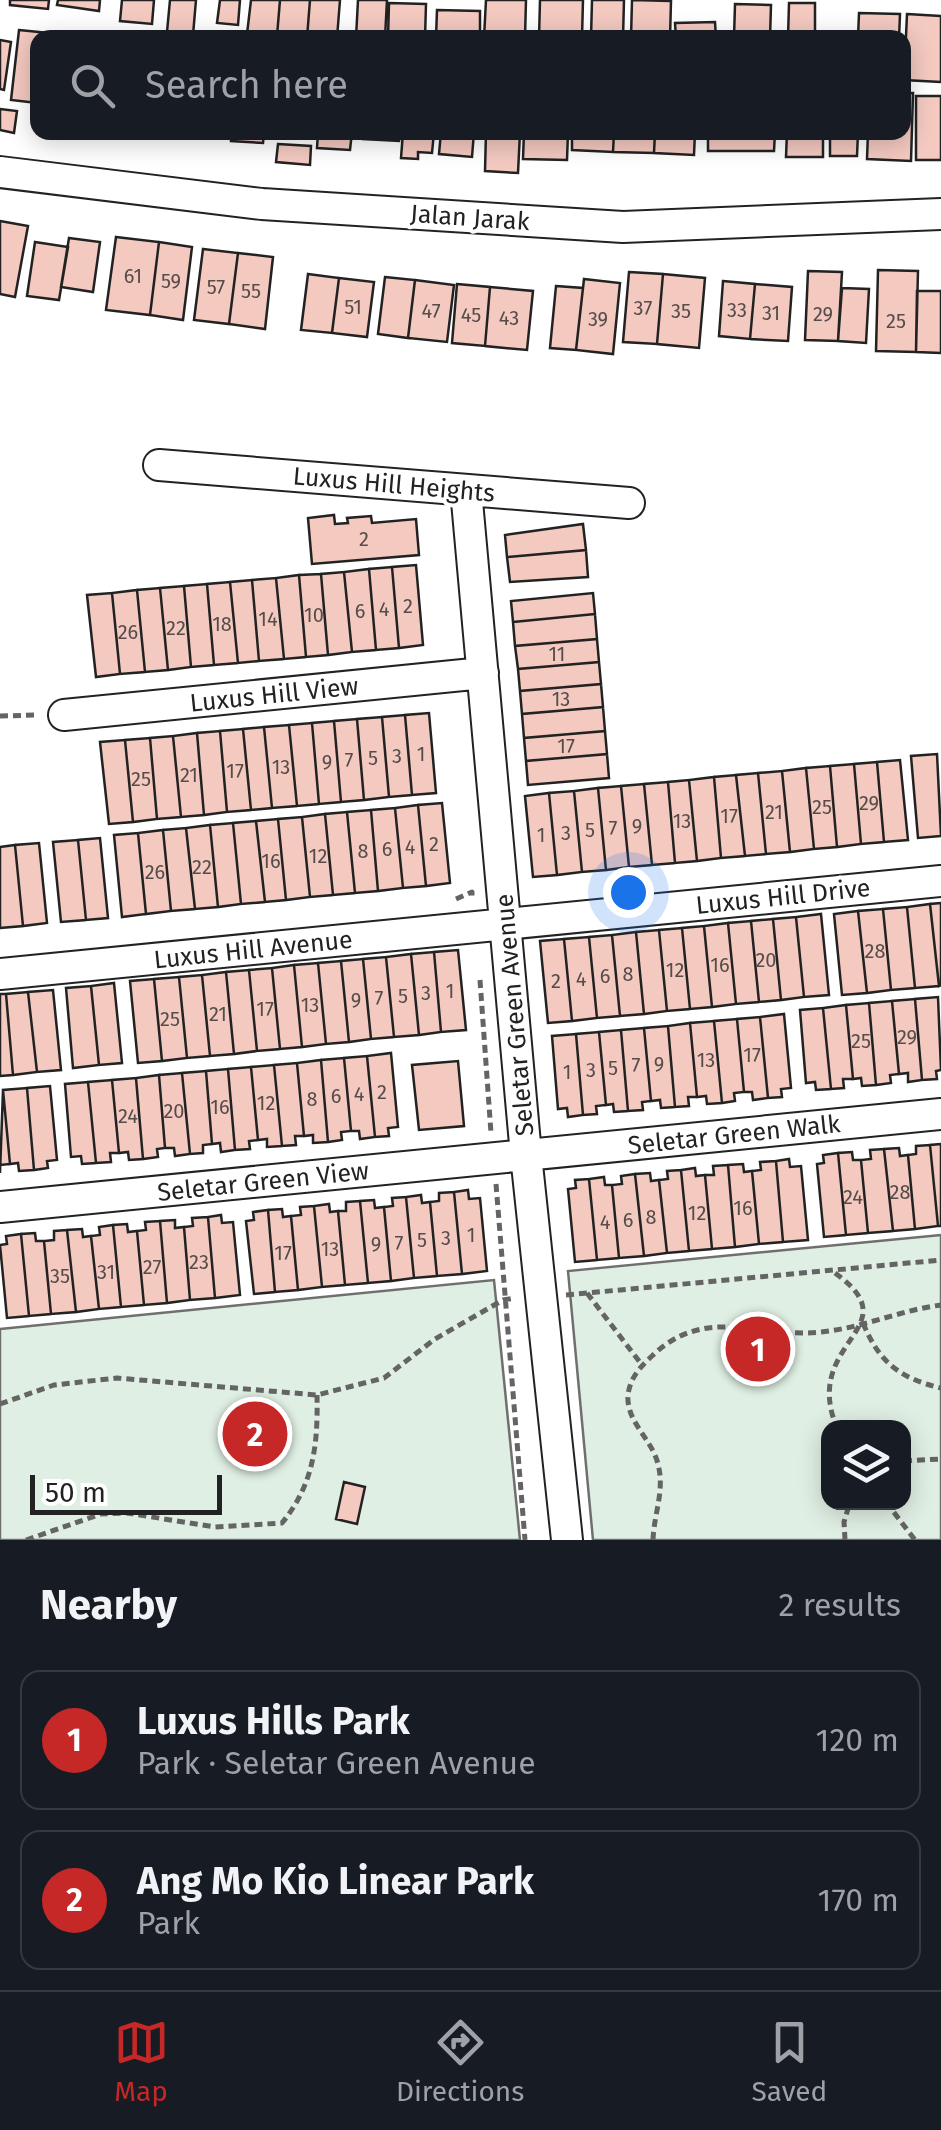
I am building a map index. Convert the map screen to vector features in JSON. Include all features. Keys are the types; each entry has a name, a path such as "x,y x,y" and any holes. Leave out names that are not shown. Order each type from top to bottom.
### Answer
{"street":[{"name":"Jalan Jarak","path":"0,172 262,204 623,227 941,214"},
{"name":"Luxus Hill Heights","path":"159,465 628,503"},
{"name":"Seletar Green Avenue","path":"466,490 483,674 490,925 526,1155 568,1540"},
{"name":"Luxus Hill View","path":"64,715 483,674"},
{"name":"Luxus Hill Drive","path":"490,925 941,881"},
{"name":"Luxus Hill Avenue","path":"0,974 490,925"},
{"name":"Seletar Green Walk","path":"526,1155 941,1114"},
{"name":"Seletar Green View","path":"0,1208 526,1155"}],"path":[{"path":"0,716 64,715"},
{"path":"472,892 490,925 493,1158 525,1540"},
{"path":"0,1404 54,1385 117,1378 317,1395 384,1378 436,1339 503,1300 941,1260"},
{"path":"832,1272 865,1301 863,1323 829,1371 828,1401 834,1420"},
{"path":"587,1293 642,1365"},
{"path":"653,1540 662,1492 658,1462 634,1422 628,1400 630,1382 658,1350 700,1329 738,1324 816,1333 941,1305"},
{"path":"863,1323 880,1359 916,1382 941,1388"},
{"path":"26,1540 101,1514 126,1513 215,1528 282,1523 298,1504 311,1474 318,1442 317,1395"},
{"path":"911,1460 941,1458"},
{"path":"845,1540 848,1510"},
{"path":"892,1510 915,1540"}],"green space":[{"path":"941,1235 941,1540 593,1540 568,1271"},
{"path":"494,1280 520,1540 0,1540 0,1329"}],"building":[{"path":"10,0 49,0 48,9 10,5"},
{"path":"58,0 100,0 99,11 57,5"},
{"path":"122,0 154,0 152,24 120,21"},
{"path":"170,0 196,0 193,30 167,30"},
{"path":"220,0 240,0 238,25 217,23"},
{"path":"251,0 280,0 278,30 247,30"},
{"path":"280,0 310,0 308,30 278,30"},
{"path":"310,0 340,0 338,30 308,30"},
{"path":"358,0 387,0 385,30 356,30"},
{"path":"486,0 526,0 525,30 484,30"},
{"path":"540,0 583,0 582,30 539,30"},
{"path":"592,0 624,0 623,30 591,30"},
{"path":"632,0 671,1 670,30 631,30"},
{"path":"389,3 426,4 425,30 388,30"},
{"path":"789,3 815,3 815,30 788,30"},
{"path":"735,4 771,5 770,30 734,30"},
{"path":"437,10 480,11 480,30 436,30"},
{"path":"859,13 900,14 899,30 858,30"},
{"path":"907,14 941,16 941,82 911,80 911,30 906,30"},
{"path":"715,22 716,30 675,30 675,23"},
{"path":"19,30 30,31 30,102 11,100"},
{"path":"0,40 11,42 4,90 0,89"},
{"path":"913,93 911,161 867,159 868,140 911,140"},
{"path":"916,96 941,96 941,160 916,160"},
{"path":"0,109 17,111 14,133 0,130"},
{"path":"231,140 263,140 263,143"},
{"path":"318,140 351,140 350,150 317,148"},
{"path":"402,140 433,140 432,153 418,152 418,159 401,158"},
{"path":"440,140 473,140 472,157 439,154"},
{"path":"486,140 520,140 518,173 485,171"},
{"path":"524,140 568,140 567,160 523,159"},
{"path":"572,140 614,140 613,152 572,150"},
{"path":"614,140 655,140 654,153 613,152"},
{"path":"655,140 695,140 694,155 654,153"},
{"path":"708,140 775,140 774,151 708,151"},
{"path":"787,140 823,140 823,157 786,157"},
{"path":"830,140 858,140 857,156 830,156"},
{"path":"278,144 311,146 310,165 276,162"},
{"path":"0,221 28,226 15,297 0,294"},
{"path":"116,237 159,242 150,315 106,310"},
{"path":"69,238 100,242 93,292 61,287"},
{"path":"35,242 68,247 59,300 27,296"},
{"path":"159,242 192,247 183,320 150,315"},
{"path":"203,249 238,253 229,324 194,320"},
{"path":"238,253 273,257 265,329 229,324"},
{"path":"878,270 918,271 916,352 876,351"},
{"path":"808,271 842,272 838,341 805,340"},
{"path":"629,272 663,274 657,344 623,342"},
{"path":"308,274 339,278 332,333 301,330"},
{"path":"663,274 705,278 699,348 657,344"},
{"path":"385,277 415,280 408,338 378,334"},
{"path":"339,278 374,282 367,337 332,333"},
{"path":"584,279 620,283 613,354 576,350"},
{"path":"415,280 454,285 447,342 408,338"},
{"path":"723,281 755,284 750,339 719,336"},
{"path":"457,284 490,287 485,346 452,343"},
{"path":"755,284 792,287 788,341 750,339"},
{"path":"556,286 583,288 576,350 550,348"},
{"path":"490,287 533,291 527,350 485,346"},
{"path":"842,288 869,289 866,343 838,341"},
{"path":"917,291 941,291 941,353 916,352"},
{"path":"334,515 335,524 348,523 347,518 371,516 372,523 416,519 419,555 312,564 308,518"},
{"path":"583,524 586,550 507,557 505,535"},
{"path":"586,550 588,577 510,582 507,557"},
{"path":"416,565 423,645 399,648 392,567"},
{"path":"392,567 399,648 376,650 369,569"},
{"path":"369,569 376,650 352,652 344,572"},
{"path":"344,572 352,652 328,655 321,574"},
{"path":"321,574 328,655 306,657 299,575"},
{"path":"299,575 306,657 284,659 276,578"},
{"path":"276,578 284,659 259,661 252,580"},
{"path":"252,580 259,661 238,663 230,582"},
{"path":"230,582 238,663 214,665 207,584"},
{"path":"207,584 214,665 191,667 184,586"},
{"path":"184,586 191,667 168,670 160,588"},
{"path":"160,588 168,670 145,672 137,590"},
{"path":"137,590 145,672 120,674 112,593"},
{"path":"112,593 120,674 96,677 87,595"},
{"path":"593,593 595,614 513,622 511,601"},
{"path":"595,614 597,639 515,646 513,622"},
{"path":"597,639 599,662 518,669 515,646"},
{"path":"599,662 601,684 520,691 518,669"},
{"path":"601,684 603,707 522,714 520,691"},
{"path":"603,707 605,731 524,738 522,714"},
{"path":"429,713 436,793 412,795 405,715"},
{"path":"405,715 412,795 389,797 382,717"},
{"path":"382,717 389,797 364,800 357,719"},
{"path":"357,719 364,800 341,802 334,721"},
{"path":"334,721 341,802 319,804 312,723"},
{"path":"312,723 319,804 297,806 289,725"},
{"path":"289,725 297,806 272,808 264,727"},
{"path":"264,727 272,808 251,810 243,729"},
{"path":"243,729 251,810 227,812 220,731"},
{"path":"220,731 227,812 204,815 197,733"},
{"path":"605,731 607,754 526,761 524,738"},
{"path":"197,733 204,815 181,817 173,736"},
{"path":"173,736 181,817 157,819 150,738"},
{"path":"150,738 157,819 133,822 125,740"},
{"path":"125,740 133,822 109,824 100,742"},
{"path":"607,754 609,778 528,785 526,761"},
{"path":"937,754 941,836 918,838 911,756"},
{"path":"900,760 908,840 884,842 877,762"},
{"path":"877,762 884,842 861,844 854,764"},
{"path":"854,764 861,844 837,847 830,766"},
{"path":"830,766 837,847 814,849 806,768"},
{"path":"806,768 814,849 790,852 782,771"},
{"path":"782,771 790,852 766,854 758,773"},
{"path":"758,773 766,854 745,856 736,775"},
{"path":"736,775 745,856 721,858 714,777"},
{"path":"714,777 721,858 697,861 689,780"},
{"path":"689,780 697,861 675,863 668,782"},
{"path":"668,782 675,863 652,865 644,784"},
{"path":"644,784 652,865 629,867 621,786"},
{"path":"621,786 629,867 606,870 598,788"},
{"path":"598,788 606,870 582,872 574,791"},
{"path":"574,791 582,872 557,875 549,793"},
{"path":"549,793 557,875 533,877 525,796"},
{"path":"442,803 450,883 426,886 418,805"},
{"path":"418,805 426,886 403,888 395,808"},
{"path":"395,808 403,888 378,891 371,810"},
{"path":"371,810 378,891 355,893 347,812"},
{"path":"347,812 355,893 333,895 325,814"},
{"path":"325,814 333,895 310,897 302,817"},
{"path":"302,817 310,897 286,900 278,819"},
{"path":"278,819 286,900 265,902 256,821"},
{"path":"256,821 265,902 241,904 233,823"},
{"path":"233,823 241,904 218,907 210,825"},
{"path":"210,825 218,907 195,909 186,828"},
{"path":"186,828 195,909 171,911 163,830"},
{"path":"163,830 171,911 146,914 138,833"},
{"path":"138,833 146,914 122,917 114,835"},
{"path":"100,838 108,918 86,920 78,840"},
{"path":"78,840 86,920 61,922 53,842"},
{"path":"39,843 47,923 23,926 15,845"},
{"path":"15,845 23,926 0,928 0,847"},
{"path":"941,903 941,985 939,986 930,904"},
{"path":"930,904 939,986 915,988 907,907"},
{"path":"907,907 915,988 891,990 883,909"},
{"path":"883,909 891,990 867,993 858,911"},
{"path":"858,911 867,993 842,995 834,914"},
{"path":"821,914 829,995 804,997 796,917"},
{"path":"796,917 804,997 781,1000 773,919"},
{"path":"773,919 781,1000 759,1002 751,921"},
{"path":"751,921 759,1002 736,1004 728,923"},
{"path":"728,923 736,1004 712,1007 704,926"},
{"path":"704,926 712,1007 690,1009 682,928"},
{"path":"682,928 690,1009 667,1011 659,930"},
{"path":"659,930 667,1011 644,1014 636,932"},
{"path":"636,932 644,1014 620,1016 612,935"},
{"path":"612,935 620,1016 597,1018 589,937"},
{"path":"589,937 597,1018 572,1021 564,939"},
{"path":"564,939 572,1021 548,1023 540,941"},
{"path":"458,950 466,1030 441,1032 434,952"},
{"path":"434,952 441,1032 419,1035 411,954"},
{"path":"411,954 419,1035 394,1037 386,957"},
{"path":"386,957 394,1037 371,1039 363,959"},
{"path":"363,959 371,1039 349,1042 341,961"},
{"path":"341,961 349,1042 326,1044 318,963"},
{"path":"318,963 326,1044 302,1047 294,965"},
{"path":"294,965 302,1047 280,1049 272,968"},
{"path":"272,968 280,1049 257,1051 249,970"},
{"path":"249,970 257,1051 234,1054 226,972"},
{"path":"226,972 234,1054 210,1056 202,975"},
{"path":"202,975 210,1056 187,1058 179,977"},
{"path":"179,977 187,1058 162,1061 154,979"},
{"path":"154,979 162,1061 138,1063 130,981"},
{"path":"114,983 122,1063 99,1065 91,986"},
{"path":"91,986 99,1065 73,1068 66,988"},
{"path":"53,990 61,1070 37,1072 28,992"},
{"path":"28,992 37,1072 13,1075 6,994"},
{"path":"0,994 6,994 13,1075 0,1076"},
{"path":"938,997 941,1070 936,1071 937,1079 922,1080 915,999"},
{"path":"915,999 922,1080 908,1082 908,1073 899,1074 892,1001"},
{"path":"892,1001 899,1074 890,1075 891,1083 876,1085 869,1003"},
{"path":"869,1003 876,1085 862,1086 861,1078 853,1079 846,1005"},
{"path":"846,1005 853,1079 843,1079 844,1088 831,1089 823,1008"},
{"path":"823,1008 831,1089 816,1090 815,1082 806,1083 800,1010"},
{"path":"784,1014 791,1088 781,1089 782,1097 768,1098 760,1017"},
{"path":"760,1017 768,1098 753,1100 752,1092 744,1092 737,1019"},
{"path":"737,1019 744,1092 734,1093 735,1101 722,1103 714,1021"},
{"path":"714,1021 722,1103 707,1104 706,1096 697,1097 690,1023"},
{"path":"690,1023 697,1097 688,1097 689,1106 675,1107 668,1026"},
{"path":"668,1026 675,1107 661,1108 660,1100 651,1101 644,1028"},
{"path":"644,1028 651,1101 642,1102 643,1110 628,1111 621,1030"},
{"path":"621,1030 628,1111 614,1112 613,1104 606,1105 599,1032"},
{"path":"599,1032 606,1105 596,1106 597,1114 583,1115 576,1034"},
{"path":"576,1034 583,1115 568,1117 567,1108 558,1109 552,1036"},
{"path":"391,1053 398,1127 388,1128 389,1136 375,1137 367,1056"},
{"path":"367,1056 375,1137 360,1139 359,1131 351,1131 344,1058"},
{"path":"344,1058 351,1131 341,1132 342,1140 328,1142 321,1060"},
{"path":"321,1060 328,1142 313,1143 313,1135 304,1136 297,1063"},
{"path":"458,1061 464,1126 419,1130 412,1065"},
{"path":"297,1063 304,1136 295,1136 296,1145 282,1146 274,1065"},
{"path":"274,1065 282,1146 267,1147 267,1139 258,1140 251,1067"},
{"path":"251,1067 258,1140 249,1141 250,1149 235,1150 228,1069"},
{"path":"228,1069 235,1150 221,1152 220,1143 212,1144 206,1071"},
{"path":"206,1071 212,1144 203,1145 203,1153 190,1154 182,1073"},
{"path":"182,1073 190,1154 175,1156 174,1148 165,1148 159,1075"},
{"path":"159,1075 165,1148 157,1149 158,1157 143,1159 136,1078"},
{"path":"136,1078 143,1159 129,1160 128,1152 119,1153 112,1080"},
{"path":"112,1080 119,1153 110,1153 111,1162 96,1163 88,1082"},
{"path":"88,1082 96,1163 82,1164 81,1156 71,1157 65,1084"},
{"path":"50,1086 57,1160 47,1161 48,1168 34,1170 27,1088"},
{"path":"27,1088 34,1170 19,1171 18,1163 10,1164 3,1090"},
{"path":"3,1090 10,1164 0,1165"},
{"path":"941,1144 941,1226 938,1226 930,1145"},
{"path":"930,1145 938,1226 915,1229 908,1155 916,1154 916,1146"},
{"path":"899,1148 900,1156 908,1155 915,1229 893,1231 884,1149"},
{"path":"884,1149 893,1231 868,1233 861,1160 871,1159 870,1150"},
{"path":"852,1152 853,1160 861,1160 868,1233 846,1235 838,1153"},
{"path":"838,1153 846,1235 824,1237 817,1164 824,1163 823,1155"},
{"path":"789,1159 790,1167 801,1166 808,1240 783,1242 776,1161"},
{"path":"776,1161 783,1242 759,1244 752,1171 761,1170 760,1162"},
{"path":"743,1164 744,1172 752,1171 759,1244 735,1247 728,1165"},
{"path":"728,1165 735,1247 712,1249 705,1175 714,1175 713,1166"},
{"path":"695,1168 696,1176 705,1175 712,1249 689,1251 681,1170"},
{"path":"681,1170 689,1251 667,1253 659,1180 668,1179 667,1171"},
{"path":"650,1173 651,1181 659,1180 667,1253 644,1256 635,1174"},
{"path":"635,1174 644,1256 619,1258 612,1185 622,1184 621,1176"},
{"path":"604,1177 605,1185 612,1185 619,1258 597,1260 589,1179"},
{"path":"589,1179 597,1260 575,1262 568,1189 576,1188 575,1180"},
{"path":"468,1190 469,1199 480,1198 487,1271 462,1274 454,1192"},
{"path":"454,1192 462,1274 437,1276 430,1202 439,1201 439,1193"},
{"path":"421,1195 422,1203 430,1202 437,1276 414,1278 406,1197"},
{"path":"406,1197 414,1278 391,1281 384,1207 393,1206 392,1198"},
{"path":"374,1200 375,1208 384,1207 391,1281 368,1283 360,1201"},
{"path":"360,1201 368,1283 345,1285 338,1211 346,1211 346,1202"},
{"path":"329,1204 330,1212 338,1211 345,1285 322,1287 314,1206"},
{"path":"314,1206 322,1287 298,1290 291,1216 301,1215 300,1207"},
{"path":"282,1209 283,1217 291,1216 298,1290 275,1292 268,1210"},
{"path":"268,1210 275,1292 254,1294 246,1221 254,1220 253,1212"},
{"path":"221,1215 222,1223 233,1222 240,1295 215,1298 208,1217"},
{"path":"208,1217 215,1298 190,1300 184,1227 193,1226 192,1218"},
{"path":"175,1220 175,1228 184,1227 190,1300 167,1303 160,1221"},
{"path":"160,1221 167,1303 144,1305 137,1231 146,1230 145,1222"},
{"path":"127,1224 128,1232 137,1231 144,1305 121,1307 113,1225"},
{"path":"113,1225 121,1307 99,1309 91,1236 100,1235 99,1227"},
{"path":"82,1229 83,1237 91,1236 99,1309 76,1312 67,1230"},
{"path":"67,1230 76,1312 51,1314 44,1241 54,1240 54,1231"},
{"path":"35,1233 36,1241 44,1241 51,1314 29,1316 21,1234"},
{"path":"21,1234 29,1316 7,1318 0,1245 7,1244 6,1236"},
{"path":"344,1482 365,1487 357,1524 336,1519"}],"place":[{"name":"Luxus Hills Park","path":"758,1349"},
{"name":"Ang Mo Kio Linear Park","path":"255,1434"}]}
